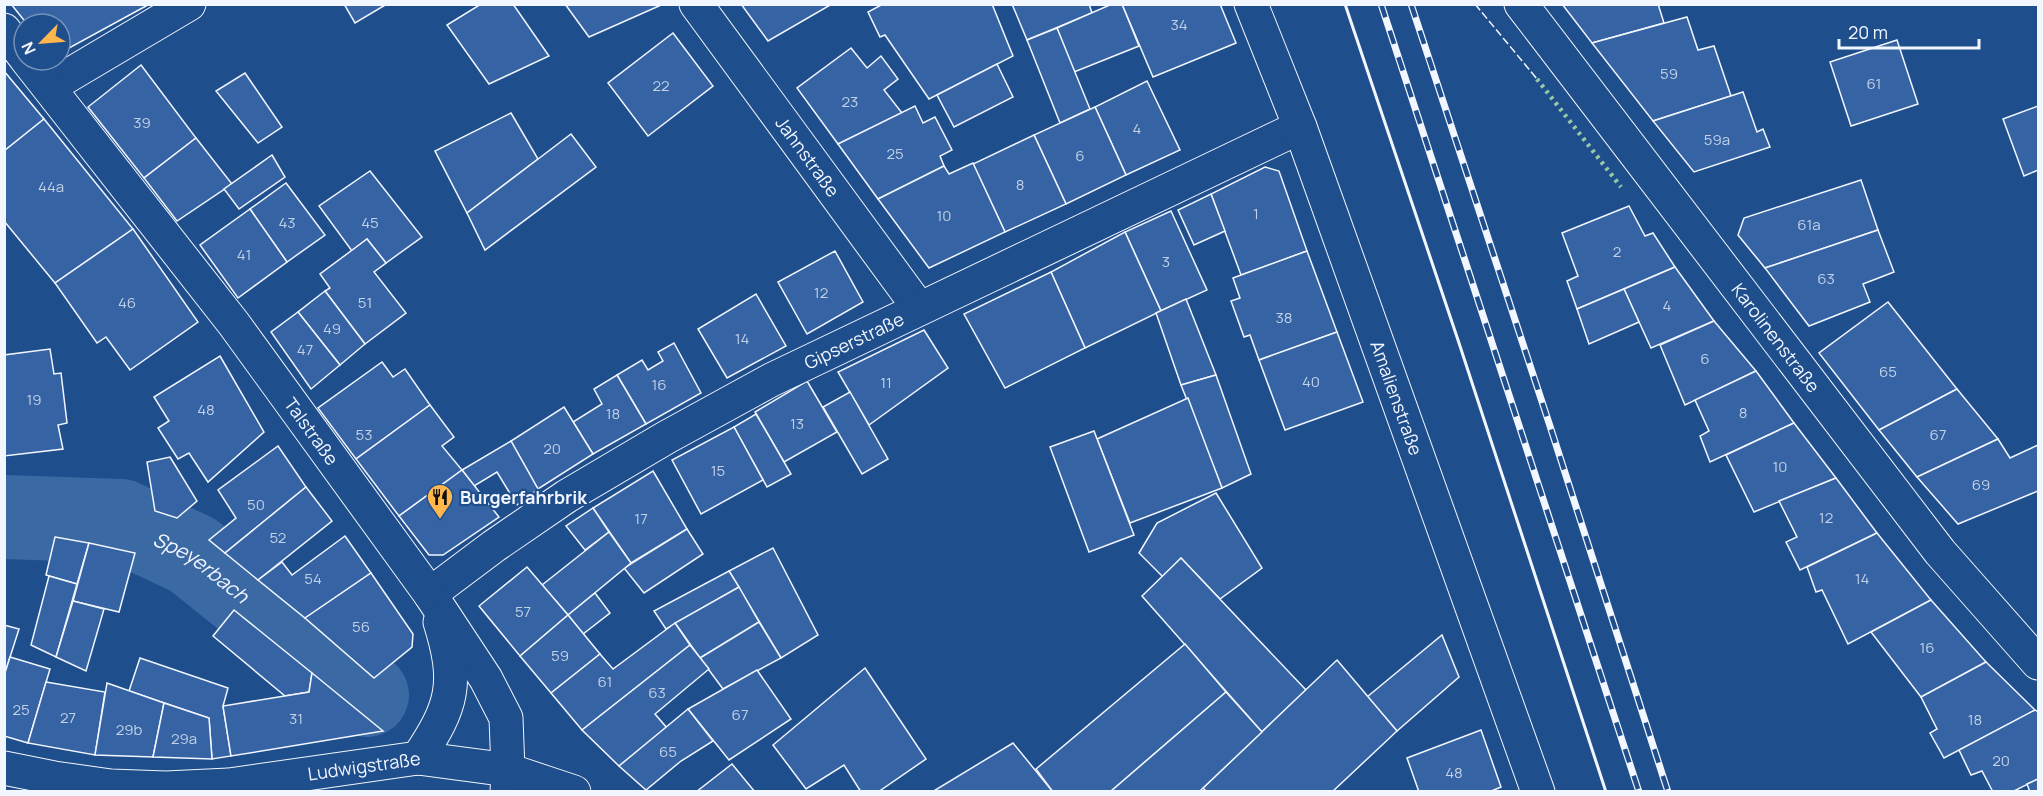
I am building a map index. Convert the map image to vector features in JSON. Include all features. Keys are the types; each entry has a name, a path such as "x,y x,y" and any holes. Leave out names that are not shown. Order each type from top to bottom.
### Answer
{"main road":[{"path":"49,87 189,4"},
{"name":"Jahnstraße","path":"696,4 919,308"},
{"name":"Amalienstraße","path":"1251,4 1300,127 1538,792"},
{"name":"Karolinenstraße","path":"1521,4 1940,552 2038,663"},
{"name":"Talstraße","path":"37,72 234,324 430,594 486,679 506,718 508,781"},
{"name":"Gipserstraße","path":"430,594 494,546 567,496 771,380 1300,127"},
{"path":"418,758 436,730 448,703 452,685 447,649 430,594"},
{"name":"Ludwigstraße","path":"4,768 111,786 166,788 229,785 418,758 508,781"},
{"path":"508,781 574,792"}],"building":[{"path":"11,4 144,4 146,6 72,46 72,12 17,12"},
{"path":"344,4 387,4 355,23"},
{"path":"481,4 513,4 549,56 489,84 447,25"},
{"path":"565,4 657,4 659,6 589,37"},
{"path":"741,4 832,4 768,41"},
{"path":"883,4 992,4 1013,56 929,99 885,35 880,37 868,12"},
{"path":"1012,4 1089,4 1092,13 1027,40"},
{"path":"1112,4 1122,4 1139,46 1074,72 1057,28"},
{"path":"1122,4 1220,4 1236,43 1153,77"},
{"path":"1562,4 1658,4 1664,23 1592,43"},
{"path":"1687,17 1698,50 1714,46 1731,96 1653,121 1592,43"},
{"path":"1057,28 1090,109 1060,123 1027,40"},
{"path":"673,33 713,86 648,136 608,83"},
{"path":"1897,40 1918,104 1851,126 1830,62"},
{"path":"851,48 867,68 881,56 898,79 884,90 902,113 838,144 797,88"},
{"path":"997,64 1013,97 954,127 937,95"},
{"path":"141,65 196,138 144,178 88,107"},
{"path":"4,71 44,119 4,151"},
{"path":"245,73 282,127 258,143 216,91"},
{"path":"1147,81 1180,150 1126,175 1095,107"},
{"path":"1743,92 1757,132 1763,129 1770,147 1694,172 1653,121"},
{"path":"915,106 923,123 935,117 952,150 940,156 944,166 878,199 838,144"},
{"path":"2038,106 2038,170 2024,176 2003,119"},
{"path":"1095,107 1126,175 1066,204 1034,135"},
{"path":"511,113 538,159 467,213 435,151"},
{"path":"44,119 133,229 55,283 4,221 4,151"},
{"path":"571,134 596,167 485,250 467,213"},
{"path":"1034,135 1066,204 1005,232 973,164"},
{"path":"196,138 232,184 177,221 144,178"},
{"path":"272,155 285,177 239,209 224,189"},
{"path":"973,163 1005,232 929,268 878,199 944,166 949,174"},
{"path":"1265,167 1279,171 1307,251 1241,275 1211,194"},
{"path":"370,171 422,237 386,263 367,239 352,251 319,206"},
{"path":"1861,180 1878,230 1765,268 1738,235 1744,218"},
{"path":"286,183 325,235 287,262 250,209"},
{"path":"1211,194 1225,231 1194,245 1178,210"},
{"path":"1629,206 1645,236 1653,233 1675,267 1577,309 1567,281 1578,276 1562,233"},
{"path":"250,209 287,262 238,298 200,245"},
{"path":"1171,211 1207,290 1161,311 1125,232"},
{"path":"133,229 198,322 130,370 106,337 97,343 55,283"},
{"path":"1878,230 1894,272 1863,284 1870,302 1809,326 1765,268"},
{"path":"1125,232 1161,311 1085,348 1051,272"},
{"path":"367,239 386,263 374,272 406,313 365,344 325,291 330,288 320,274"},
{"path":"835,251 863,302 807,334 778,282"},
{"path":"1307,251 1337,332 1259,360 1250,335 1244,337 1231,301 1240,298 1233,278"},
{"path":"1675,267 1714,321 1651,348 1624,289"},
{"path":"1051,272 1085,348 1005,388 964,314"},
{"path":"1624,289 1639,322 1589,344 1577,309"},
{"path":"325,291 365,344 340,365 298,312"},
{"path":"756,294 786,346 727,378 698,329"},
{"path":"1186,299 1216,375 1181,385 1156,313"},
{"path":"1888,302 1957,389 1879,430 1819,353"},
{"path":"298,312 340,365 311,389 271,332"},
{"path":"1714,321 1756,371 1685,405 1660,345"},
{"path":"924,330 948,368 869,425 838,372"},
{"path":"1337,332 1363,402 1285,430 1259,360"},
{"path":"674,343 701,393 646,424 617,375 642,360 648,370 663,361 658,352"},
{"path":"50,349 54,374 61,373 67,423 58,425 63,449 4,456 4,355"},
{"path":"220,356 264,432 208,482 189,453 178,459 158,428 169,421 154,397"},
{"path":"382,362 393,377 405,369 430,405 356,459 318,408"},
{"path":"1756,371 1794,423 1710,462 1700,436 1709,431 1695,400"},
{"path":"617,375 646,424 593,454 573,422 602,404 594,389"},
{"path":"1216,375 1251,474 1222,488 1181,385"},
{"path":"807,381 837,432 784,462 755,412"},
{"path":"1957,389 1998,439 1917,477 1879,430"},
{"path":"850,392 888,459 862,474 823,407"},
{"path":"1188,398 1222,488 1130,523 1097,439"},
{"path":"430,405 454,437 442,446 462,470 399,516 356,459"},
{"path":"564,407 593,454 538,489 511,441"},
{"path":"756,414 791,474 767,487 734,427"},
{"path":"1794,423 1836,478 1754,512 1726,455"},
{"path":"734,427 763,480 701,514 672,460"},
{"path":"1094,431 1134,535 1089,552 1050,447"},
{"path":"1998,439 2010,458 2038,445 2038,491 1958,524 1917,477"},
{"path":"511,441 538,489 517,505 497,472 474,486 462,470"},
{"path":"278,446 306,487 225,553 209,540 236,518 218,490"},
{"path":"170,457 197,501 177,518 155,511 147,462"},
{"path":"462,470 499,517 443,555 429,555 399,516"},
{"path":"653,471 687,529 631,563 593,508"},
{"path":"1836,478 1877,533 1800,570 1786,542 1797,537 1779,501"},
{"path":"306,487 332,521 258,580 225,553"},
{"path":"1216,493 1262,568 1220,599 1181,558 1163,577 1139,553 1157,523"},
{"path":"593,508 609,532 585,550 566,526"},
{"path":"687,529 703,554 644,593 624,568"},
{"path":"609,532 631,563 568,615 542,585"},
{"path":"1877,533 1931,600 1848,644 1822,590 1816,592 1807,567"},
{"path":"345,536 371,573 305,618 258,580 282,562 292,575"},
{"path":"55,537 89,543 77,584 46,575"},
{"path":"89,543 135,553 119,612 73,601"},
{"path":"773,548 818,635 781,658 729,571"},
{"path":"1181,558 1306,690 1262,732 1142,596"},
{"path":"527,567 568,615 520,656 479,606"},
{"path":"729,571 739,587 666,629 654,611"},
{"path":"371,573 413,634 412,647 374,678 305,618"},
{"path":"49,576 77,584 56,657 31,645"},
{"path":"739,587 759,622 700,658 675,623"},
{"path":"595,593 610,613 583,634 568,615"},
{"path":"1931,600 1986,662 1921,697 1871,632"},
{"path":"73,601 104,609 86,671 56,657"},
{"path":"234,610 312,673 309,692 285,696 213,636"},
{"path":"568,615 600,654 551,693 520,656"},
{"path":"759,622 781,658 723,689 700,658"},
{"path":"675,623 690,645 582,730 551,693 600,654 613,669"},
{"path":"4,625 19,629 4,676"},
{"path":"1442,635 1459,677 1397,731 1367,697"},
{"path":"1185,644 1226,692 1110,792 1053,792 1036,769"},
{"path":"690,645 709,669 655,714 667,728 619,766 582,730"},
{"path":"10,657 50,669 28,743 4,736 4,676"},
{"path":"140,658 228,688 223,706 231,756 212,759 209,718 129,691"},
{"path":"1337,660 1397,731 1332,792 1207,792 1203,788"},
{"path":"1986,662 2035,710 1944,758 1930,733 1937,729 1921,697"},
{"path":"865,668 926,759 878,792 861,792 844,765 806,789 773,745"},
{"path":"757,670 791,719 729,760 688,709"},
{"path":"312,673 383,731 231,756 223,706 309,692"},
{"path":"46,682 105,692 95,755 28,743"},
{"path":"107,683 164,703 153,757 95,755"},
{"path":"1226,692 1262,732 1199,792 1110,792"},
{"path":"164,703 209,718 212,759 153,757"},
{"path":"688,709 713,741 681,761 646,790 619,766"},
{"path":"2035,710 2038,712 2038,779 2012,792 1993,792 1982,771 1971,775 1959,750"},
{"path":"1481,730 1501,787 1489,792 1419,792 1407,758"},
{"path":"1013,743 1053,792 932,792"},
{"path":"732,764 755,792 696,792"},
{"path":"2038,779 2038,792 2030,792 2027,784"}],"waterway":[{"name":"Speyerbach","path":"4,517 121,521 193,555 367,695"}],"railway":[{"path":"1381,4 1639,792"},
{"path":"1411,4 1668,792"}],"hedge":[{"path":"1537,79 1621,187"}],"fence":[{"path":"1475,4 1537,79"}],"wall":[{"path":"1345,4 1606,792"}],"place":[{"name":"Burgerfahrbrik","path":"440,520"}]}
